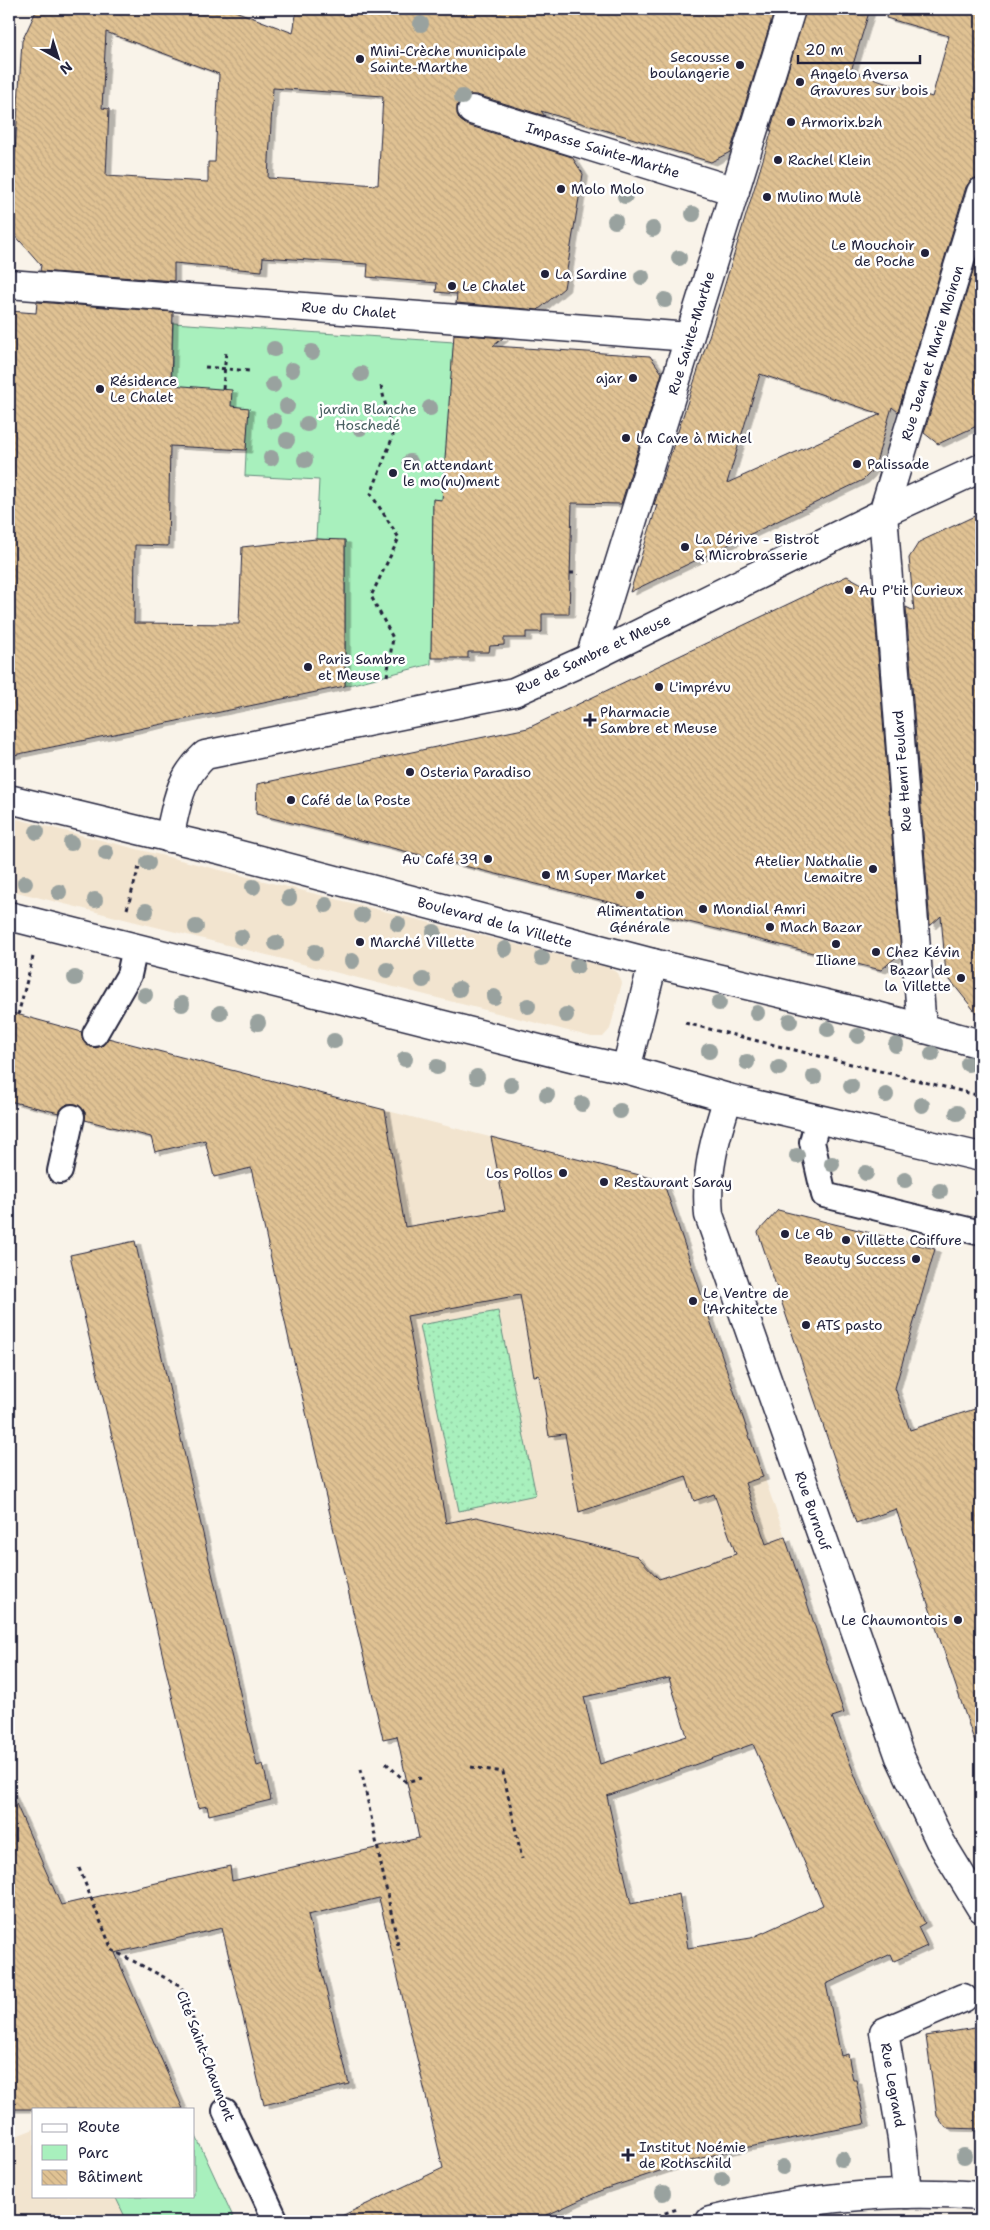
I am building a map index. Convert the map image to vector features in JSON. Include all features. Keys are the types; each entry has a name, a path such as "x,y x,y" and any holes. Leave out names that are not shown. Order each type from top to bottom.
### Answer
{"street":[{"name":"Rue Sainte-Marthe","path":"590,658 791,9"},
{"name":"Impasse Sainte-Marthe","path":"472,110 735,191"},
{"name":"Rue Jean et Marie Moinon","path":"883,513 981,192"},
{"name":"Rue du Chalet","path":"9,284 689,337"},
{"name":"Rue de Sambre et Meuse","path":"159,836 183,781 195,764 205,755 514,692 590,658 883,513 981,468"},
{"name":"Rue Henri Feulard","path":"883,513 922,1029"},
{"name":"Boulevard de la Villette","path":"9,799 221,850 653,963 874,1015 981,1044"},
{"path":"9,916 575,1058 626,1069 728,1098 981,1157"},
{"path":"626,1069 653,963"},
{"name":"Rue Burnouf","path":"728,1098 710,1161 707,1188 709,1215 900,1757 940,1841 981,1908"},
{"name":"Rue Legrand","path":"907,2194 902,2138 884,2032 963,1998"},
{"path":"710,2221 754,2210 831,2198 907,2194 981,2196"}],"lane":[{"path":"95,1034 129,975 126,946"},
{"path":"60,1171 72,1117"},
{"path":"818,1118 812,1142 824,1195 981,1233"},
{"name":"Cité Saint-Chaumont","path":"225,2111 276,2221"}],"path":[{"path":"223,389 226,351"},
{"path":"205,367 250,371"},
{"path":"381,386 392,436 371,494 400,538 371,596 393,638 387,676"},
{"path":"126,946 159,836"},
{"path":"18,1015 35,953 39,924"},
{"path":"685,1023 981,1096"},
{"path":"386,1763 406,1782 421,1778"},
{"path":"471,1767 503,1772 522,1859"},
{"path":"361,1769 399,1950"},
{"name":"Cité Saint-Chaumont","path":"79,1868 112,1950 181,1986 225,2111"},
{"path":"642,2221 666,2212"}],"shaded area":[{"name":"Marché Villette","path":"9,817 607,967 618,973 622,983 610,1029 603,1037 592,1037 9,890"},
{"path":"333,1097 544,1151 659,1373 721,1351 785,1537 635,1654 639,1685 383,1739 289,1340 373,1321"},
{"path":"32,2130 32,2198 116,2198 127,2221 9,2221 9,2139"}],"green space":[{"name":"jardin Blanche Hoschedé","path":"173,323 454,342 444,500 433,500 431,664 345,686 345,541 316,539 319,480 245,476 248,408 171,405"},
{"path":"498,1311 536,1495 459,1511 420,1325"},
{"path":"195,2134 235,2221 127,2221 116,2198 195,2198"}],"building":[{"path":"37,9 230,9 293,33 297,9 775,9 730,152 711,162 541,111 545,116 477,95 468,95 461,99 457,106 457,114 460,120 467,125 572,157 583,174 564,288 538,310 456,303 457,294 436,292 437,283 367,277 368,264 263,257 262,271 174,263 174,281 40,271 41,265 14,234 15,216 11,216 22,41","holes":["106,32 219,74 215,162 208,162 208,182 106,176 109,109 102,108","273,88 383,96 378,185 268,178"]},
{"path":"806,9 870,9 851,71 932,97 949,36 886,18 887,9 981,9 981,177 971,180 966,187 898,412 892,407 875,466 863,480 630,592 657,505 654,505 711,330 772,130 770,131","holes":["760,374 881,414 727,483"]},
{"path":"981,245 981,424 938,444 924,433"},
{"path":"37,302 173,312 171,385 232,390 231,406 249,408 246,450 170,446 168,546 135,545 134,623 239,624 242,547 316,539 345,540 345,686 9,756 9,311 36,313"},
{"path":"454,334 503,338 493,346 650,356 662,373 621,504 572,503 569,614 542,614 542,632 526,632 526,638 504,638 504,645 490,646 489,652 468,652 468,658 431,658 433,499 442,500"},
{"path":"981,513 981,1019 946,975 941,916 930,926 906,607 914,611 909,558 919,542"},
{"path":"847,576 873,590 901,953 881,970 256,814 257,784 528,728"},
{"path":"9,1012 82,1032 83,1041 95,1048 102,1046 108,1038 385,1110 405,1227 505,1210 491,1137 663,1181 763,1477 745,1483 766,1544 785,1537 844,1713 832,1717 861,1791 925,1923 918,1927 927,1946 894,1961 891,1954 826,1984 841,2056 848,2054 853,2080 856,2080 865,2124 729,2151 690,2161 602,2190 534,2221 331,2221 443,2168 379,1898 308,1915 349,2084 264,2105 222,1928 115,1953 183,2108 9,2109 9,1788 61,1905 230,1866 232,1881 419,1838 397,1736 383,1739 289,1340 251,1168 214,1177 205,1140 155,1152 151,1137 85,1120 85,1112 75,1104 67,1104 59,1113 9,1101","holes":["520,1295 534,1376 539,1375 549,1436 565,1434 579,1512 686,1476 694,1501 714,1494 736,1554 659,1579 637,1556 476,1517 446,1523 407,1316","669,1678 687,1736 600,1764 584,1697","753,1744 823,1905 751,1938 688,1948 679,1894 631,1904 607,1796"]},
{"path":"778,1210 935,1249 895,1388 910,1430 981,1407 981,1742 975,1743 896,1509 856,1523 758,1232"},
{"path":"135,1241 257,1766 263,1764 271,1800 209,1815 207,1806 198,1808 70,1255"},
{"path":"981,2027 981,2129 946,2128 937,2116 926,2036"}],"place":[{"name":"Mini-Crèche municipale Sainte-Marthe","path":"360,59"},
{"name":"Secousse boulangerie","path":"740,65"},
{"name":"Angelo Aversa Gravures sur bois","path":"800,82"},
{"name":"Armorix.bzh","path":"791,122"},
{"name":"Rachel Klein","path":"778,160"},
{"name":"Molo Molo","path":"561,189"},
{"name":"Mulino Mulè","path":"767,197"},
{"name":"Le Mouchoir de Poche","path":"925,253"},
{"name":"La Sardine","path":"545,274"},
{"name":"Le Chalet","path":"452,286"},
{"name":"ajar","path":"633,378"},
{"name":"Résidence Le Chalet","path":"100,389"},
{"name":"La Cave à Michel","path":"626,438"},
{"name":"Palissade","path":"857,464"},
{"name":"En attendant le mo(nu)ment","path":"393,473"},
{"name":"La Dérive - Bistrot & Microbrasserie","path":"685,547"},
{"name":"Au P'tit Curieux","path":"849,590"},
{"name":"Paris Sambre et Meuse","path":"308,667"},
{"name":"L'imprévu","path":"659,687"},
{"name":"Pharmacie Sambre et Meuse","path":"590,720"},
{"name":"Osteria Paradiso","path":"410,772"},
{"name":"Café de la Poste","path":"291,800"},
{"name":"Au Café 39","path":"488,859"},
{"name":"Atelier Nathalie Lemaitre","path":"873,869"},
{"name":"M Super Market","path":"546,875"},
{"name":"Alimentation Générale","path":"640,895"},
{"name":"Mondial Amri","path":"703,909"},
{"name":"Mach Bazar","path":"770,927"},
{"name":"Marché Villette","path":"360,942"},
{"name":"Iliane","path":"836,944"},
{"name":"Chez Kévin","path":"876,952"},
{"name":"Bazar de la Villette","path":"961,978"},
{"name":"Los Pollos","path":"563,1173"},
{"name":"Restaurant Saray","path":"604,1182"},
{"name":"Le 9b","path":"785,1234"},
{"name":"Villette Coiffure","path":"846,1240"},
{"name":"Beauty Success","path":"916,1259"},
{"name":"Le Ventre de l'Architecte","path":"693,1301"},
{"name":"ATS pasto","path":"806,1325"},
{"name":"Le Chaumontois","path":"958,1620"},
{"name":"Institut Noémie de Rothschild","path":"628,2155"}]}
